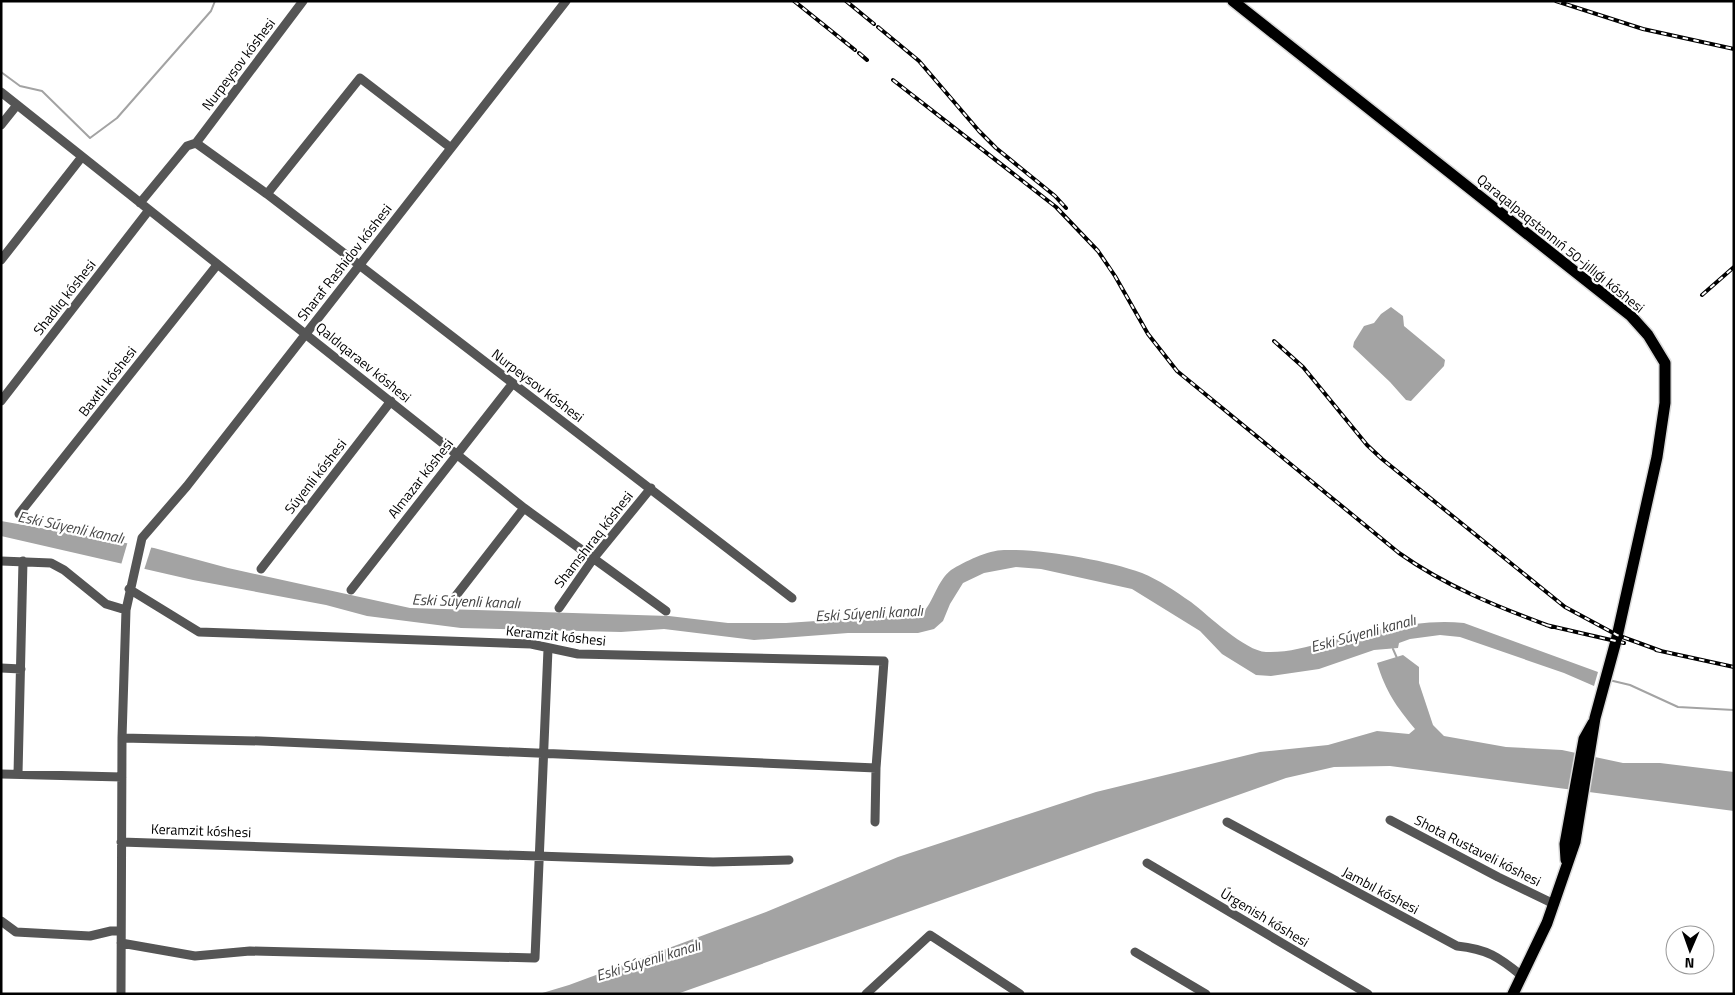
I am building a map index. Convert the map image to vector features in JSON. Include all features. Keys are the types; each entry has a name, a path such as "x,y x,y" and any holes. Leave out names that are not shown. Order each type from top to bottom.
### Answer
{"main road":[{"name":"Qaraqalpaqstannıń 50-jıllıǵı kóshesi","path":"1233,1 1631,316 1648,335 1665,364 1665,403 1657,457 1609,666 1595,718 1575,842 1554,904"},
{"path":"1513,994 1544,932 1554,904"}],"street":[{"name":"Nurpeysov kóshesi","path":"140,202 187,146 196,143 303,1"},
{"name":"Sharaf Rashidov kóshesi","path":"130,588 142,538 187,486 566,1"},
{"path":"267,194 360,78 451,148"},
{"name":"Qaldıqaraev kóshesi","path":"1,92 81,158 306,333 524,508 593,560 666,611"},
{"path":"1,125 17,105"},
{"name":"Nurpeysov kóshesi","path":"196,143 267,194 792,598"},
{"path":"1,260 81,158"},
{"name":"Shadlıq kóshesi","path":"1,401 149,210"},
{"name":"Baxıtlı kóshesi","path":"19,514 217,265"},
{"name":"Almazar kóshesi","path":"351,590 513,383"},
{"name":"Súyenli kóshesi","path":"261,569 391,401"},
{"name":"Shamshıraq kóshesi","path":"558,608 593,560 651,488"},
{"path":"451,602 524,508"},
{"path":"1,561 51,563 64,570 106,604 126,610"},
{"path":"18,774 23,561"},
{"path":"121,994 122,738 126,610 130,588"},
{"name":"Keramzit kóshesi","path":"130,588 199,632 531,644 578,654 884,661 876,768 875,822"},
{"path":"121,943 195,956 250,951 535,958 548,649"},
{"path":"1,668 21,669"},
{"path":"122,738 543,753 876,768"},
{"path":"1,774 122,777"},
{"name":"Shota Rustaveli kóshesi","path":"1390,820 1498,878 1554,904"},
{"name":"Jambıl kóshesi","path":"1227,822 1457,946 1478,948 1500,957 1522,976"},
{"name":"Keramzit kóshesi","path":"121,842 540,854 713,862 789,860"},
{"name":"Úrgenish kóshesi","path":"1147,863 1368,994"},
{"path":"1,921 16,932 90,936 121,931"},
{"path":"868,993 930,935 1020,994"},
{"path":"1135,952 1206,994"}],"water":[{"path":"1391,307 1403,316 1404,326 1445,360 1444,366 1411,401 1406,400 1353,347 1364,326 1374,323 1381,314"},
{"path":"1,521 154,548 228,568 410,608 669,616 728,623 786,623 922,614 942,580 956,567 991,552 1004,550 1037,551 1093,560 1142,573 1161,582 1191,602 1248,646 1266,652 1281,652 1412,624 1430,622 1464,623 1598,672 1594,686 1564,673 1460,637 1440,635 1410,639 1399,643 1398,648 1374,650 1319,669 1271,676 1256,675 1222,654 1200,631 1132,589 1041,569 1016,567 984,573 963,583 950,604 943,621 934,629 918,633 848,633 754,640 664,629 621,632 461,628 367,616 326,605 193,580 1,536"},
{"path":"1403,655 1419,667 1419,683 1433,725 1444,736 1506,747 1562,750 1623,763 1660,763 1734,772 1734,811 1390,766 1334,767 1286,778 677,994 539,994 569,985 766,912 898,857 1096,792 1260,752 1328,745 1377,731 1409,734 1415,729 1392,698 1377,663"}],"pier":[{"path":"128,541 152,545 144,570 121,565"}],"waterway":[{"path":"1,72 20,86 42,91 90,138 117,118 211,11 215,1"},
{"path":"1393,649 1397,658"},
{"name":"Eski Súyenli kanalı","path":"1609,680 1630,685 1678,707 1734,710"}],"railway":[{"path":"794,1 855,50"},
{"path":"846,1 874,24"},
{"path":"1556,1 1643,29 1734,49"},
{"path":"878,27 919,61 996,148 1055,196 1066,208"},
{"path":"859,53 867,60"},
{"path":"893,80 1056,207 1098,251 1115,276 1148,334 1177,371 1399,553 1454,586 1493,604 1552,627"},
{"path":"1702,295 1734,267"},
{"path":"1274,341 1303,367 1367,445 1382,459 1565,607 1617,635 1661,651"},
{"path":"1546,625 1624,643"},
{"path":"1656,650 1734,667"}]}
